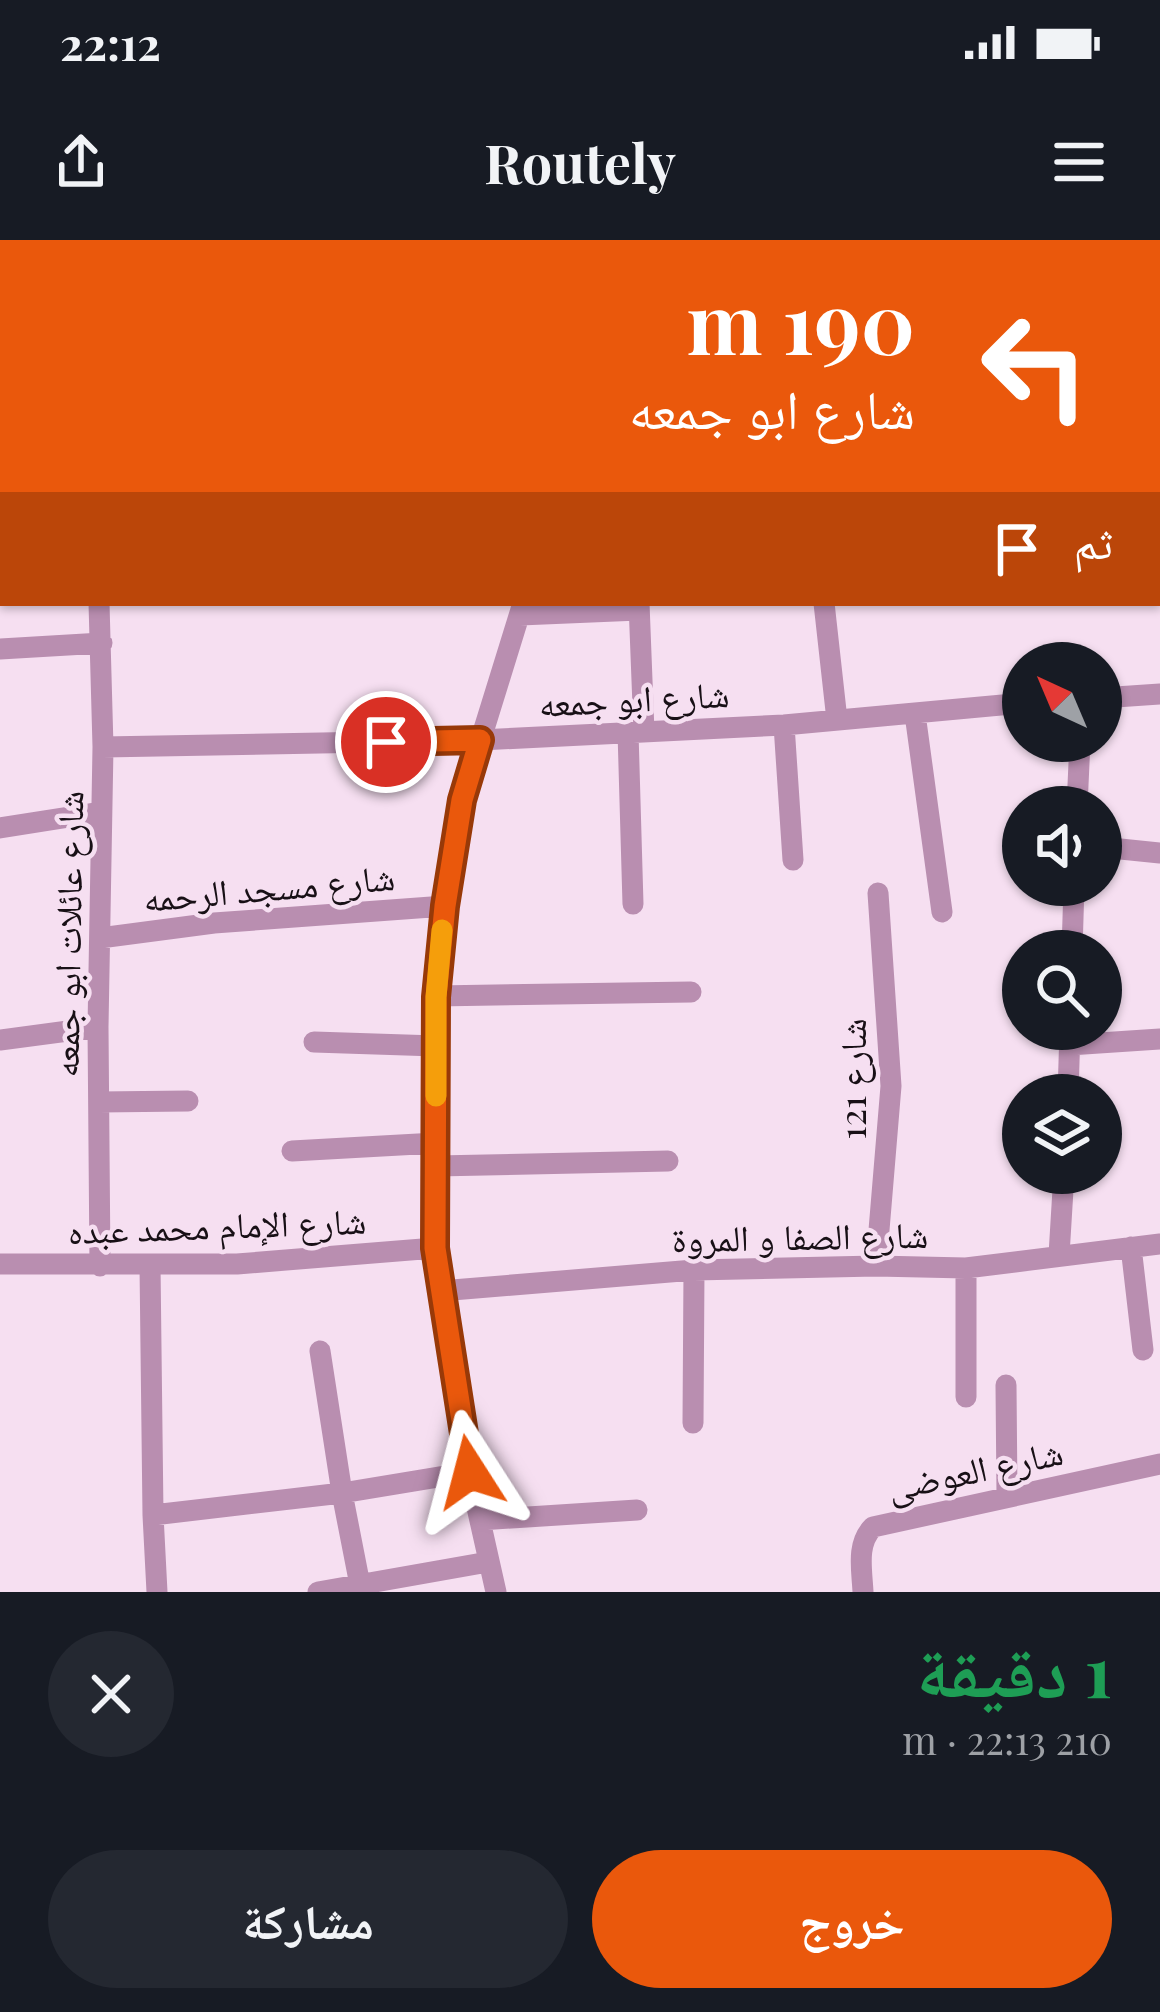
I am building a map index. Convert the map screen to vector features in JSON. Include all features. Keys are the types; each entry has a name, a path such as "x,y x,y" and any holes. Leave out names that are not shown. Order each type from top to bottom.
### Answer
{"street":[{"name":"شارع عائلات ابو جمعه","path":"99,606 103,747 100,1266"},
{"path":"496,1592 470,1472 435,1248 436,997 462,800 521,609 639,606 633,904"},
{"path":"824,606 837,720"},
{"path":"0,649 102,644"},
{"path":"1122,697 1160,694"},
{"name":"شارع ابو جمعه","path":"103,747 480,740 784,725 1002,705"},
{"path":"915,714 942,912"},
{"path":"784,725 793,860"},
{"path":"0,829 101,812"},
{"path":"1122,849 1160,853"},
{"name":"شارع 121","path":"876,1265 891,1086 878,893"},
{"name":"شارع مسجد الرحمه","path":"100,938 214,923 445,906"},
{"path":"436,997 691,992"},
{"path":"0,1040 98,1028"},
{"path":"1122,1038 1160,1039"},
{"path":"314,1042 436,1046"},
{"path":"99,1102 188,1101"},
{"path":"292,1151 436,1143"},
{"path":"436,1166 668,1161"},
{"path":"1059,1255 1063,1194"},
{"name":"شارع الصفا و المروة","path":"440,1291 694,1270 876,1265 966,1268 1160,1244"},
{"path":"1131,1247 1143,1350"},
{"name":"شارع الإمام محمد عبده","path":"0,1264 237,1264 435,1248"},
{"path":"150,1265 157,1592"},
{"path":"966,1268 966,1396"},
{"path":"693,1423 694,1270"},
{"path":"320,1351 360,1586"},
{"path":"1006,1385 1006,1496"},
{"name":"شارع العوضى","path":"863,1592 864,1535 873,1526 1160,1464"},
{"path":"153,1515 342,1493 470,1472"},
{"path":"480,1520 637,1510"},
{"path":"318,1592 488,1562"}],"slow traffic":[{"path":"436,1096 442,930"}],"route":[{"path":"386,742 480,740 462,800 436,997 435,1248 470,1472"}]}
